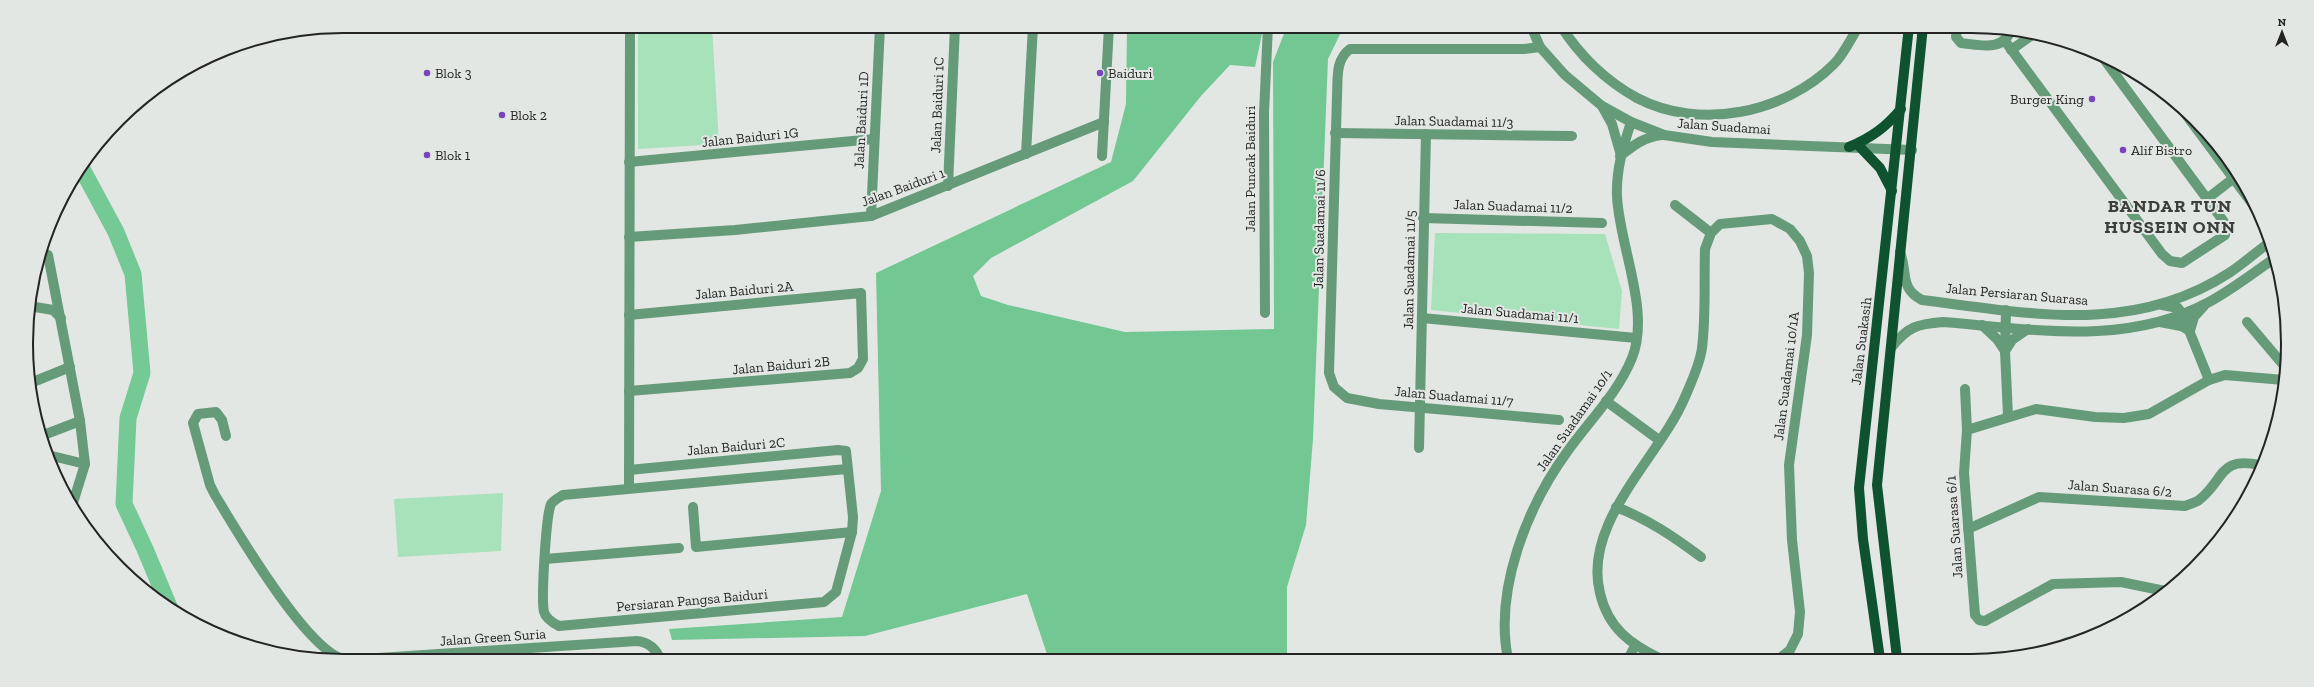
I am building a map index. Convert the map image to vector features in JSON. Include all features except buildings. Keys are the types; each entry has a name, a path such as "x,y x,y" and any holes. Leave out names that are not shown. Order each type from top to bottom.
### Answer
{"main road":[{"name":"Jalan Suakasih","path":"1879,654 1863,539 1859,488 1897,149 1908,33"},
{"name":"Jalan Suakasih","path":"1897,654 1877,485 1900,250 1912,150 1922,33"},
{"path":"1849,147 1867,140 1882,129 1901,108"},
{"path":"1860,147 1880,168 1892,191"}],"street":[{"path":"629,488 630,33"},
{"name":"Jalan Baiduri 1D","path":"871,216 880,33"},
{"name":"Jalan Baiduri 1C","path":"948,186 955,33"},
{"path":"1026,154 1033,33"},
{"path":"1102,156 1109,33"},
{"name":"Jalan Puncak Baiduri","path":"1265,313 1264,113 1268,33"},
{"name":"Jalan Suadamai","path":"1534,33 1540,47 1565,75 1602,106 1631,122 1664,135 1712,142 1912,150"},
{"path":"1565,33 1586,60 1610,80 1638,98 1673,111 1712,114 1750,110 1784,99 1805,88 1835,63 1854,33"},
{"path":"1956,33 1956,37 1961,43 1997,46 2005,41 2008,36"},
{"path":"2011,50 2027,38"},
{"path":"2005,41 2162,254 2170,261 2182,263 2225,235 2227,226 2208,198 2109,65"},
{"name":"Jalan Suadamai 11/6","path":"1347,398 1334,387 1329,373 1335,133 1339,62 1342,54 1350,49 1524,49 1540,47"},
{"path":"1602,106 1618,139 1620,156"},
{"name":"Jalan Baiduri 1","path":"629,237 735,230 871,216 1104,122"},
{"name":"Jalan Suadamai 10/1","path":"1507,654 1506,613 1509,581 1526,524 1544,487 1566,452 1620,382 1633,356 1638,313 1635,292 1624,246 1617,196 1620,156 1631,122"},
{"name":"Jalan Suadamai 11/3","path":"1335,133 1572,136"},
{"name":"Jalan Suadamai 11/5","path":"1419,448 1426,134"},
{"path":"1620,156 1636,142 1651,137 1664,135"},
{"name":"Jalan Baiduri 1G","path":"629,162 874,139"},
{"path":"2208,198 2233,178"},
{"path":"1651,654 1635,646 1618,629 1604,610 1597,581 1597,556 1616,507 1659,440 1674,421 1686,396 1702,349 1705,248 1711,233 1675,205"},
{"name":"Jalan Suadamai 11/2","path":"1424,218 1602,223"},
{"name":"Jalan Suadamai 10/1A","path":"1711,233 1720,224 1772,219 1790,229 1800,241 1807,256 1809,274 1807,335 1789,465 1792,540 1800,612 1798,634 1790,650 1785,654"},
{"name":"Jalan Persiaran Suarasa","path":"1900,250 1904,261 1906,285 1911,294 1922,300 2006,310 2082,316 2137,311 2160,305 2194,291 2229,273 2265,245"},
{"path":"46,254 48,255 61,318 80,421 85,464 74,498"},
{"path":"2190,331 2194,317 2200,308 2237,286 2270,262"},
{"name":"Jalan Baiduri 2A","path":"629,314 861,293"},
{"name":"Jalan Baiduri 2B","path":"629,391 850,374 858,368 863,359 861,293"},
{"path":"1891,348 1904,332 1914,326 1943,322 2060,332 2097,332 2157,322 2208,303"},
{"path":"2160,305 2178,308 2182,313 2209,380"},
{"path":"35,309 53,310 61,318"},
{"path":"2006,310 2004,327 2008,416"},
{"name":"Jalan Suadamai 11/1","path":"1422,318 1636,338"},
{"path":"2157,322 2181,326 2190,331"},
{"path":"2247,322 2280,361"},
{"path":"1982,325 1997,339 2005,351"},
{"path":"2005,351 2012,340 2028,329"},
{"path":"36,381 70,367"},
{"path":"1967,430 2008,416 2036,410 2095,417 2124,418 2149,414 2209,380 2225,376 2278,380"},
{"name":"Jalan Suarasa 6/1","path":"1965,389 1967,430 1964,474 1975,615 1979,620 1985,621 2053,584 2121,582 2160,590"},
{"name":"Jalan Suadamai 11/7","path":"1347,398 1379,404 1559,420"},
{"path":"1606,401 1659,440"},
{"name":"Jalan Green Suria","path":"226,436 222,420 216,412 198,414 193,423 210,484 267,581 296,618 332,653"},
{"path":"47,434 80,421"},
{"name":"Jalan Baiduri 2C","path":"629,470 838,450 846,451 847,469"},
{"path":"55,457 85,464"},
{"name":"Jalan Suarasa 6/2","path":"1968,529 2039,497 2185,506 2199,500 2226,469 2235,463 2246,462 2256,464"},
{"path":"679,548 545,559 548,512 552,502 564,495 847,469 853,517 852,532 696,546 693,507"},
{"path":"1616,507 1652,523 1701,557"},
{"name":"Persiaran Pangsa Baiduri","path":"545,559 544,613 550,622 559,626 574,625 824,602 836,592 852,532"},
{"name":"Jalan Green Suria","path":"444,654 637,642 644,642 650,646 656,654"},
{"path":"1631,654 1635,646"}],"green space":[{"path":"638,33 712,33 719,144 638,149"},
{"path":"1127,33 1262,34 1255,67 1230,65 1201,96 1133,181 991,258 973,276 981,296 1008,305 1125,332 1274,329 1273,62 1284,33 1341,33 1328,59 1313,439 1306,525 1287,587 1287,654 1047,654 1027,594 865,636 672,640 669,629 842,617 881,491 876,273 1111,162 1126,104"},
{"path":"1435,233 1605,234 1622,291 1619,329 1431,310"},
{"path":"503,493 501,551 398,557 394,499"},
{"path":"2065,637 2072,637 2070,638 2058,641"}],"waterway":[{"path":"84,173 116,232 133,274 142,373 128,418 124,504 165,598"}],"place":[{"name":"Blok 3","path":"427,73"},
{"name":"Baiduri","path":"1100,73"},
{"name":"Burger King","path":"2092,99"},
{"name":"Blok 2","path":"502,115"},
{"name":"Alif Bistro","path":"2123,150"},
{"name":"Blok 1","path":"427,155"}],"district":[{"name":"BANDAR TUN HUSSEIN ONN","path":"2170,216"}]}
